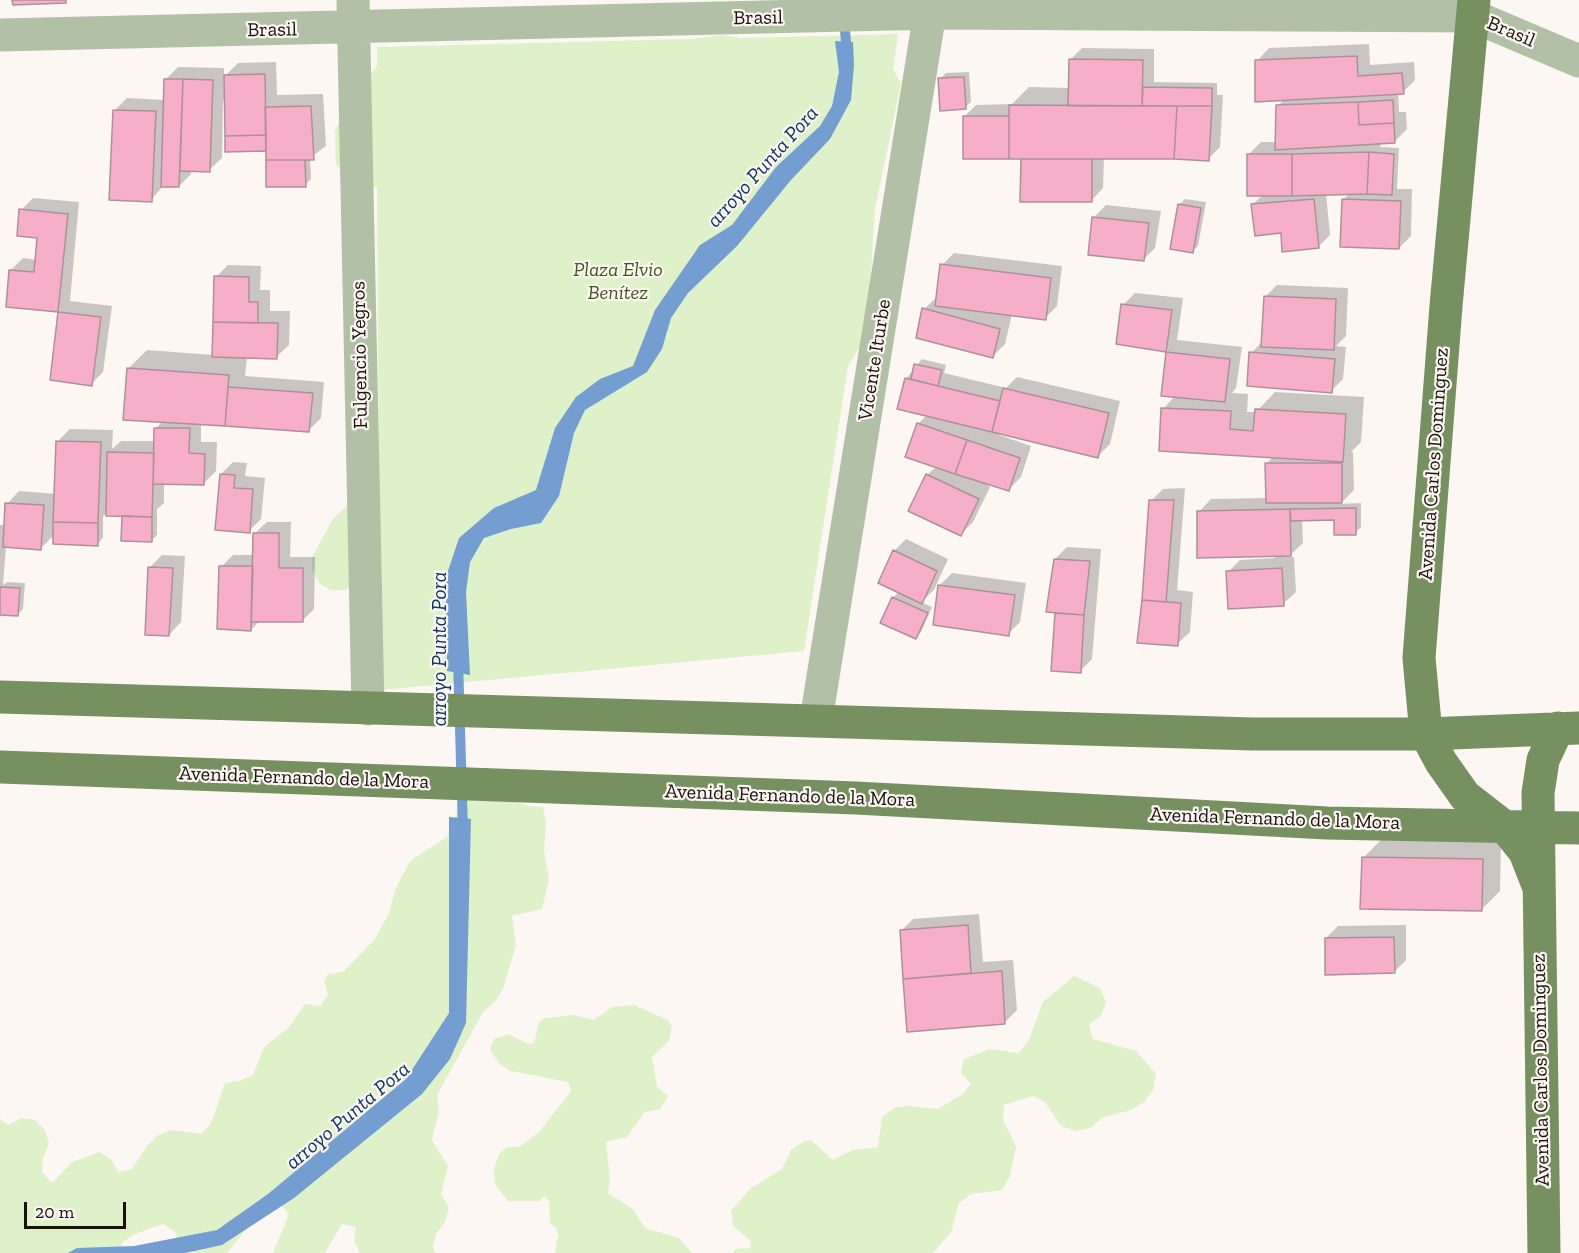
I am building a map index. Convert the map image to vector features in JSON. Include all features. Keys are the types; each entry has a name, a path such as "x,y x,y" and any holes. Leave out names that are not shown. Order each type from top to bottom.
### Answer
{"main road":[{"name":"Avenida Carlos Dominguez","path":"1474,8 1446,306 1419,658 1426,734 1441,762 1465,796 1505,827 1525,852 1539,888"},
{"path":"0,697 368,710 816,720 1253,734 1426,734 1568,728"},
{"name":"Avenida Carlos Dominguez","path":"1544,1253 1538,793 1543,760 1568,728"},
{"name":"Avenida Fernando de la Mora","path":"0,766 856,798 1316,822 1579,828"}],"street":[{"name":"Brasil","path":"0,35 353,14 845,16 932,7 1474,8 1579,61"},
{"name":"Vicente Iturbe","path":"816,720 932,7"},
{"name":"Fulgencio Yegros","path":"353,14 368,710"}],"green space":[{"name":"Plaza Elvio Benítez","path":"898,34 893,69 901,83 875,209 867,335 848,366 804,651 380,690 379,573 345,590 331,590 320,584 312,571 312,557 333,519 356,497 379,487 377,187 371,187 346,175 336,165 335,131 347,104 377,66 377,47 691,39 723,35 740,38"},
{"path":"460,797 515,801 529,806 543,807 546,823 544,851 549,880 542,909 512,916 516,945 503,989 495,1002 483,1012 437,1095 439,1111 432,1140 448,1166 441,1195 449,1207 445,1222 436,1234 433,1248 436,1253 360,1253 354,1242 356,1227 342,1224 325,1253 273,1253 289,1214 279,1203 265,1205 227,1253 194,1253 180,1245 175,1232 163,1224 135,1234 123,1242 117,1253 0,1253 0,1119 9,1125 21,1118 35,1120 45,1130 49,1144 43,1158 42,1172 52,1183 72,1162 99,1152 111,1159 118,1172 132,1169 147,1146 158,1135 171,1130 201,1134 211,1124 225,1083 239,1081 253,1075 264,1047 288,1028 305,1004 320,1006 328,995 324,981 328,974 343,972 375,939 388,915 396,888 410,861 447,837 453,825"},
{"path":"1074,976 1100,988 1106,1002 1101,1016 1089,1024 1093,1039 1136,1051 1156,1074 1153,1090 1144,1102 1131,1110 1102,1118 1090,1128 1076,1131 1061,1126 1045,1102 1033,1096 1004,1105 1003,1120 1016,1146 1010,1176 1002,1190 971,1194 959,1203 951,1232 933,1253 733,1253 735,1249 750,1248 751,1241 733,1226 731,1211 750,1189 782,1169 791,1150 804,1141 811,1140 833,1160 853,1150 878,1147 882,1117 894,1108 909,1106 937,1109 962,1095 971,1084 961,1073 964,1059 990,1049 1018,1053 1028,1042 1043,1002"},
{"path":"634,1005 668,1020 672,1026 669,1041 652,1057 657,1087 668,1096 660,1109 645,1112 627,1137 606,1142 610,1179 608,1193 633,1209 645,1228 679,1238 692,1253 555,1253 558,1235 556,1228 550,1223 549,1201 545,1196 539,1201 508,1201 495,1184 494,1169 499,1154 507,1147 519,1147 539,1132 571,1091 568,1082 511,1071 500,1064 491,1052 491,1045 494,1039 509,1034 528,1044 534,1043 539,1022 545,1018 574,1015 594,1020 612,1007"}],"water":[{"path":"835,41 853,42 854,65 851,100 830,139 791,180 737,246 688,293 671,318 662,349 647,372 585,410 574,433 559,496 541,523 511,529 484,538 470,562 466,592 470,675 447,671 446,577 459,538 494,508 536,490 555,428 576,397 600,379 633,366 655,310 700,245 732,225 776,167 820,126 832,106 839,72"},
{"path":"449,817 471,819 466,1023 450,1059 422,1094 294,1198 222,1245 185,1253 68,1253 77,1248 134,1246 217,1230 268,1194 406,1079 449,1013"}],"building":[{"path":"12,0 66,0 66,3 13,5"},
{"path":"1357,56 1358,76 1402,73 1404,94 1255,102 1255,60"},
{"path":"1069,59 1143,60 1142,106 1068,106"},
{"path":"265,74 266,135 225,136 224,75"},
{"path":"964,77 966,109 940,111 938,78"},
{"path":"164,79 183,79 179,187 161,187"},
{"path":"183,79 213,80 210,172 180,171"},
{"path":"1143,87 1212,88 1212,106 1142,106"},
{"path":"1393,100 1394,123 1359,125 1358,102"},
{"path":"1358,102 1359,125 1394,123 1395,143 1275,150 1276,105"},
{"path":"1009,105 1177,106 1174,159 1009,159"},
{"path":"311,106 314,160 266,160 265,107"},
{"path":"1177,106 1212,106 1209,161 1174,159"},
{"path":"113,110 156,111 152,202 109,200"},
{"path":"963,116 1009,116 1009,159 963,159"},
{"path":"266,135 266,151 225,152 225,136"},
{"path":"1369,152 1367,194 1292,196 1292,154"},
{"path":"1369,152 1394,154 1392,195 1367,194"},
{"path":"1247,154 1292,154 1292,196 1247,196"},
{"path":"1021,159 1092,159 1092,202 1020,202"},
{"path":"266,160 305,160 306,187 266,187"},
{"path":"1314,199 1319,248 1282,252 1281,233 1255,236 1251,204"},
{"path":"1342,199 1401,201 1399,249 1340,247"},
{"path":"1178,204 1201,208 1193,253 1170,249"},
{"path":"19,209 68,214 58,312 6,307 9,270 34,272 37,238 17,236"},
{"path":"1092,217 1149,223 1144,261 1088,255"},
{"path":"940,264 1051,278 1046,320 935,306"},
{"path":"214,276 249,277 249,302 258,302 258,323 213,322"},
{"path":"1264,296 1336,299 1334,350 1261,347"},
{"path":"1121,304 1172,310 1166,352 1116,344"},
{"path":"922,308 1000,329 993,358 916,338"},
{"path":"58,312 101,317 92,386 50,380"},
{"path":"213,322 278,323 277,359 212,357"},
{"path":"1166,352 1230,359 1225,402 1161,396"},
{"path":"1249,352 1335,359 1332,393 1247,386"},
{"path":"914,364 942,370 938,386 911,379"},
{"path":"127,368 229,375 225,426 123,420"},
{"path":"905,378 1000,401 992,432 897,409"},
{"path":"228,387 313,393 309,432 225,426"},
{"path":"1003,388 1109,413 1098,458 992,432"},
{"path":"1161,408 1231,411 1230,429 1253,431 1255,409 1346,414 1343,462 1159,451"},
{"path":"917,423 967,440 955,474 905,457"},
{"path":"154,428 190,428 189,453 205,454 204,485 153,484"},
{"path":"967,440 1020,458 1009,491 955,474"},
{"path":"56,441 101,442 98,523 53,522"},
{"path":"107,452 154,453 152,517 106,516"},
{"path":"1265,463 1342,463 1342,503 1266,503"},
{"path":"220,474 235,475 234,488 253,489 250,533 215,530"},
{"path":"926,474 979,499 961,536 908,511"},
{"path":"1149,500 1174,500 1166,602 1142,600"},
{"path":"5,503 44,505 41,550 3,547"},
{"path":"1356,508 1356,535 1334,535 1334,520 1291,521 1290,509"},
{"path":"1290,509 1291,556 1197,558 1197,511"},
{"path":"122,516 152,517 152,542 121,541"},
{"path":"53,522 98,523 98,546 53,544"},
{"path":"253,533 279,533 279,568 303,568 303,622 251,622"},
{"path":"893,550 937,571 922,604 878,583"},
{"path":"1054,559 1090,561 1084,615 1046,612"},
{"path":"219,566 253,566 251,631 217,629"},
{"path":"148,567 173,568 169,636 145,635"},
{"path":"1282,568 1284,606 1228,609 1226,571"},
{"path":"938,585 1015,595 1009,636 933,625"},
{"path":"0,587 20,588 18,616 0,615"},
{"path":"892,597 928,613 916,639 880,623"},
{"path":"1142,600 1181,603 1178,646 1137,643"},
{"path":"1055,613 1084,615 1081,673 1051,671"},
{"path":"1362,857 1483,859 1482,911 1360,909"},
{"path":"968,925 971,973 903,979 900,930"},
{"path":"1394,937 1395,973 1325,975 1325,938"},
{"path":"1002,971 1005,1024 907,1032 903,979"}],"waterway":[{"name":"arroyo Punta Pora","path":"844,18 847,54"},
{"name":"arroyo Punta Pora","path":"458,660 463,830"}]}
